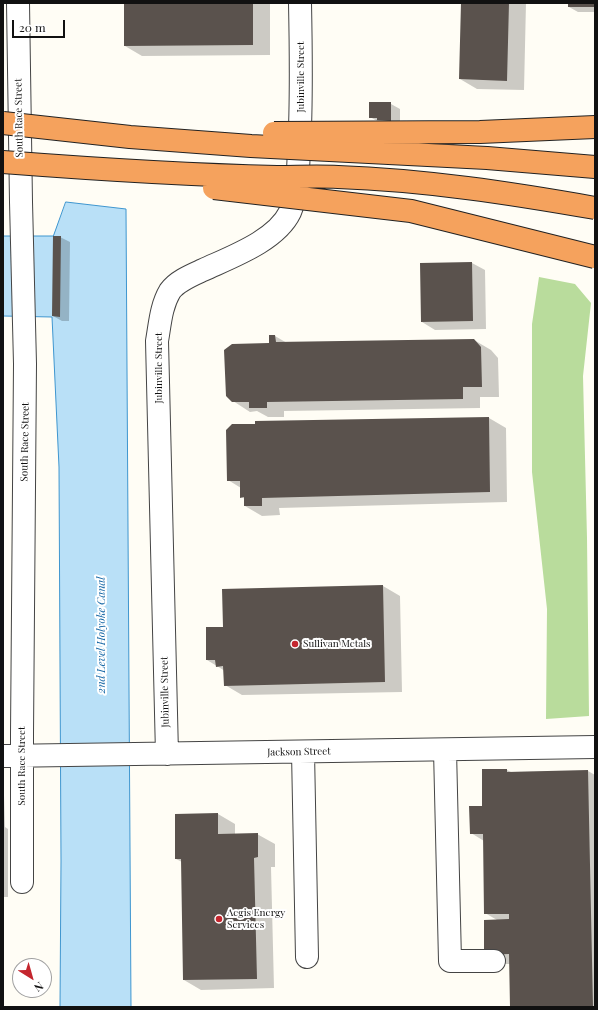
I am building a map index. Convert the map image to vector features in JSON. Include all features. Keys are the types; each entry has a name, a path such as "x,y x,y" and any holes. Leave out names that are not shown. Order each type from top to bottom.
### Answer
{"highway":[{"path":"3,123 145,138 251,146 487,158 595,167"},
{"path":"25,125 271,133 480,132 595,127"},
{"path":"3,162 150,172 278,177 337,177 415,182 478,189 595,208"},
{"path":"150,172 210,187 411,211 595,257"}],"street":[{"name":"South Race Street","path":"18,3 25,364 12,756 22,882"},
{"name":"Jubinville Street","path":"167,754 157,341 161,318 165,302 171,290 178,283 268,237 283,223 290,212 298,175 301,121 300,3"},
{"name":"Jackson Street","path":"12,756 595,747"},
{"path":"445,750 450,961 494,961"},
{"path":"303,752 307,957"}],"green space":[{"path":"539,277 575,284 591,303 583,376 589,716 546,719 547,609 532,472 532,324"}],"water":[{"name":"2nd Level Holyoke Canal","path":"66,202 126,209 131,1007 60,1007 61,861 59,467 52,317 3,316 3,236 53,236"}],"building":[{"path":"124,3 253,3 253,45 124,46"},
{"path":"461,3 509,3 507,81 459,79"},
{"path":"568,3 595,3 595,7 568,7"},
{"path":"369,102 391,102 391,121 369,118"},
{"path":"53,236 61,236 60,317 52,316"},
{"path":"472,262 473,321 421,322 420,263"},
{"path":"269,335 275,335 276,342 474,339 481,347 482,387 463,387 463,399 267,402 267,408 249,408 249,402 232,402 226,396 224,350 232,344 269,343"},
{"path":"489,417 490,492 262,498 262,506 244,506 244,497 240,498 240,481 227,481 226,430 232,424 255,424 255,421"},
{"name":"Sullivan Metals","path":"383,585 385,682 224,686 223,666 216,667 215,660 206,660 206,627 223,627 222,589"},
{"path":"482,769 507,769 507,772 588,770 593,1007 510,1007 509,954 484,955 484,920 509,919 509,914 484,914 483,834 470,834 469,806 482,806"},
{"name":"Aegis Energy Services","path":"218,813 218,834 258,833 258,857 254,858 257,979 183,980 181,859 175,859 175,814"}],"place":[{"name":"Sullivan Metals","path":"295,644"},
{"name":"Aegis Energy Services","path":"219,919"}]}
